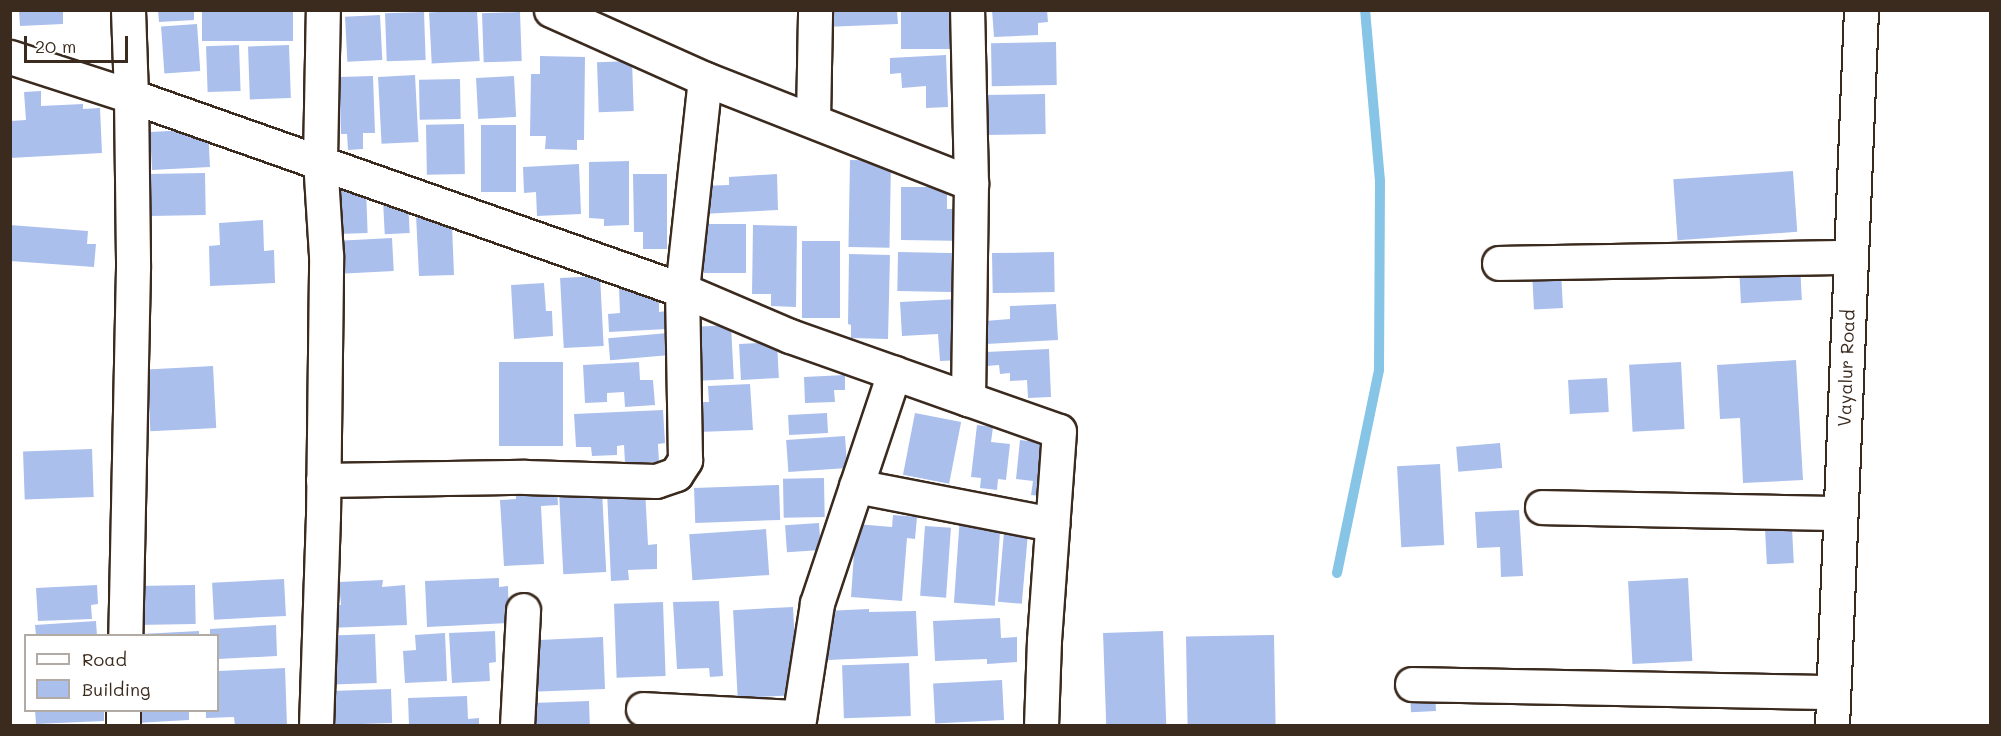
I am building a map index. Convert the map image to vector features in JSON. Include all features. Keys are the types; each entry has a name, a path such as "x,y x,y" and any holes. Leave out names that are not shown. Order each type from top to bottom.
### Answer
{"street":[{"path":"125,634 133,268 128,10"},
{"path":"316,726 326,255 320,160 323,10"},
{"path":"551,10 705,79 813,119 971,183"},
{"path":"813,119 815,10"},
{"path":"967,10 971,183 968,399"},
{"name":"Vayalur Road","path":"1832,726 1861,10"},
{"path":"10,57 320,160 548,245 682,290 790,336 1059,431 1044,640 1041,726"},
{"path":"323,480 525,477 656,481 676,474 685,460 682,290 705,79"},
{"path":"1499,263 1851,257"},
{"path":"642,709 797,721 817,603 894,373"},
{"path":"856,486 1052,524"},
{"path":"1542,507 1840,513"},
{"path":"517,726 523,610"},
{"path":"1412,684 1833,692"}],"building":[{"path":"19,10 63,10 63,24 20,26"},
{"path":"158,10 194,10 194,20 159,22"},
{"path":"202,10 293,10 293,41 202,41"},
{"path":"477,10 480,61 432,63 429,13"},
{"path":"824,10 897,10 898,24 825,27"},
{"path":"901,10 953,10 953,49 901,49"},
{"path":"992,10 1047,10 1048,22 1038,23 1038,35 994,37"},
{"path":"424,12 426,60 387,61 385,13"},
{"path":"520,12 522,61 484,62 482,13"},
{"path":"380,15 382,60 347,62 345,17"},
{"path":"197,24 200,71 164,73 161,27"},
{"path":"1056,42 1057,85 992,86 991,43"},
{"path":"239,45 241,91 208,92 206,46"},
{"path":"289,45 291,98 250,99 248,46"},
{"path":"946,55 948,107 926,108 926,86 902,88 901,73 890,74 890,58"},
{"path":"540,56 585,57 584,140 577,140 577,150 545,149 546,136 530,136 531,74 540,74"},
{"path":"632,61 634,111 599,112 597,62"},
{"path":"415,75 419,142 382,144 378,77"},
{"path":"373,76 375,133 363,133 363,149 348,150 347,134 341,134 339,77"},
{"path":"514,76 516,117 478,119 476,78"},
{"path":"460,79 461,119 420,120 419,80"},
{"path":"41,91 41,106 83,104 83,109 100,108 102,153 10,158 10,121 26,120 24,92"},
{"path":"1045,94 1046,134 983,135 982,95"},
{"path":"464,124 465,174 427,175 426,125"},
{"path":"481,125 516,125 516,192 481,192"},
{"path":"208,129 210,167 152,170 150,132"},
{"path":"850,160 891,161 889,248 848,247"},
{"path":"629,161 629,225 604,226 604,219 589,218 589,162"},
{"path":"579,164 581,214 537,216 536,192 524,193 523,167"},
{"path":"1793,171 1797,232 1678,240 1673,179"},
{"path":"205,173 206,215 150,216 149,174"},
{"path":"633,174 667,174 667,249 643,249 643,232 634,232"},
{"path":"777,174 778,210 702,214 700,186 729,185 729,177"},
{"path":"366,187 368,233 338,234 336,188"},
{"path":"901,187 947,187 947,209 967,209 967,241 901,240"},
{"path":"408,200 410,233 385,234 383,201"},
{"path":"440,214 441,226 452,225 454,275 419,276 416,215"},
{"path":"263,220 264,251 274,250 275,283 210,286 209,246 220,245 219,223"},
{"path":"699,224 746,224 746,273 704,273 704,259 698,259"},
{"path":"10,225 88,231 87,244 96,244 94,267 10,261"},
{"path":"753,225 797,226 796,307 771,306 771,294 752,294"},
{"path":"392,238 394,271 336,274 334,241"},
{"path":"802,241 840,241 840,318 802,318"},
{"path":"898,252 964,253 963,292 897,291"},
{"path":"1054,252 1055,292 993,293 992,253"},
{"path":"849,254 890,255 888,339 851,338 851,325 848,324"},
{"path":"1800,264 1802,300 1741,303 1739,267"},
{"path":"1561,271 1563,308 1534,309 1532,273"},
{"path":"600,276 604,346 564,348 560,278"},
{"path":"544,283 546,311 552,311 553,336 514,339 511,285"},
{"path":"635,286 635,292 659,290 659,312 666,311 667,329 609,332 608,314 620,313 619,287"},
{"path":"959,299 961,360 940,361 938,334 902,336 900,302"},
{"path":"1056,304 1058,340 986,344 985,321 1010,319 1010,306"},
{"path":"731,325 734,379 695,381 692,327"},
{"path":"668,333 670,355 610,360 608,338"},
{"path":"777,342 779,378 741,380 739,344"},
{"path":"1049,349 1051,397 1028,398 1027,380 1010,381 1010,373 1000,374 999,365 987,366 986,352"},
{"path":"1796,360 1803,480 1743,483 1740,418 1720,419 1717,365"},
{"path":"499,362 563,362 563,446 499,446"},
{"path":"639,362 640,380 653,380 655,405 625,407 624,392 607,393 607,402 585,403 583,365"},
{"path":"1681,362 1685,429 1633,432 1629,365"},
{"path":"213,366 216,428 150,431 147,369"},
{"path":"845,375 845,390 834,390 835,402 805,403 804,377"},
{"path":"1607,378 1609,412 1570,414 1568,380"},
{"path":"750,384 753,430 698,432 696,402 709,402 708,386"},
{"path":"663,410 665,443 658,444 659,462 625,463 624,445 617,446 617,455 592,456 591,447 576,447 574,414"},
{"path":"827,413 828,433 789,435 788,415"},
{"path":"915,413 961,422 949,484 903,475"},
{"path":"977,425 993,427 991,442 1010,444 1006,480 998,479 997,490 980,488 981,478 971,477"},
{"path":"845,436 847,468 788,472 786,440"},
{"path":"1020,440 1046,443 1051,497 1031,495 1033,481 1016,479"},
{"path":"1500,443 1502,468 1458,472 1456,447"},
{"path":"92,449 94,497 25,499 23,451"},
{"path":"1440,464 1444,545 1401,547 1397,466"},
{"path":"824,478 825,517 784,518 783,479"},
{"path":"779,485 780,520 695,523 694,488"},
{"path":"557,486 558,505 541,506 544,564 504,566 500,500 516,499 515,488"},
{"path":"645,489 648,545 657,544 657,569 628,570 629,580 611,581 607,491"},
{"path":"602,491 606,572 563,574 559,493"},
{"path":"1519,510 1523,576 1501,577 1500,547 1477,548 1475,512"},
{"path":"893,515 917,517 915,539 907,538 902,601 851,597 856,524 892,527"},
{"path":"960,516 1001,519 995,606 954,603"},
{"path":"819,523 821,550 787,552 785,525"},
{"path":"925,526 951,528 946,598 920,596"},
{"path":"1792,528 1794,563 1767,564 1765,529"},
{"path":"766,529 769,575 692,580 689,534"},
{"path":"1004,532 1028,534 1022,604 998,602"},
{"path":"499,578 499,587 508,586 509,623 427,627 425,581"},
{"path":"1688,578 1692,661 1632,664 1628,581"},
{"path":"284,579 286,616 214,620 212,583"},
{"path":"383,580 382,587 405,585 407,625 328,628 326,605 341,605 339,582"},
{"path":"97,585 98,604 91,605 92,619 38,621 36,588"},
{"path":"195,585 196,624 135,625 134,586"},
{"path":"719,601 723,676 710,677 709,668 677,669 673,602"},
{"path":"663,602 666,676 617,678 614,604"},
{"path":"793,607 798,695 738,698 733,610"},
{"path":"869,609 869,612 916,611 918,656 828,660 825,611"},
{"path":"1000,618 1001,638 1017,637 1017,662 987,664 987,659 935,661 933,621"},
{"path":"96,621 97,634 36,634 35,625"},
{"path":"276,625 277,656 219,659 219,634 210,634 210,629"},
{"path":"199,631 199,634 141,634"},
{"path":"495,631 496,662 489,663 490,681 452,683 449,633"},
{"path":"1163,631 1166,724 1106,726 1103,633"},
{"path":"445,633 447,681 405,683 403,651 416,650 415,635"},
{"path":"375,634 377,683 327,685 325,636"},
{"path":"1274,635 1276,726 1188,726 1186,637"},
{"path":"603,637 605,689 526,692 524,652 539,652 539,640"},
{"path":"909,663 911,716 844,718 842,665"},
{"path":"285,668 287,726 235,726 234,717 206,718 206,712 219,712 219,671"},
{"path":"1002,680 1004,720 935,724 933,684"},
{"path":"391,689 392,723 324,725 323,691"},
{"path":"1435,692 1436,711 1411,712 1410,693"},
{"path":"467,696 468,719 479,718 479,726 409,726 408,698"},
{"path":"589,701 590,726 526,726 525,703"},
{"path":"35,712 104,712 104,721 36,724"},
{"path":"135,712 189,712 189,720 136,723"}],"waterway":[{"path":"1337,573 1379,370 1380,181 1365,10"}]}
